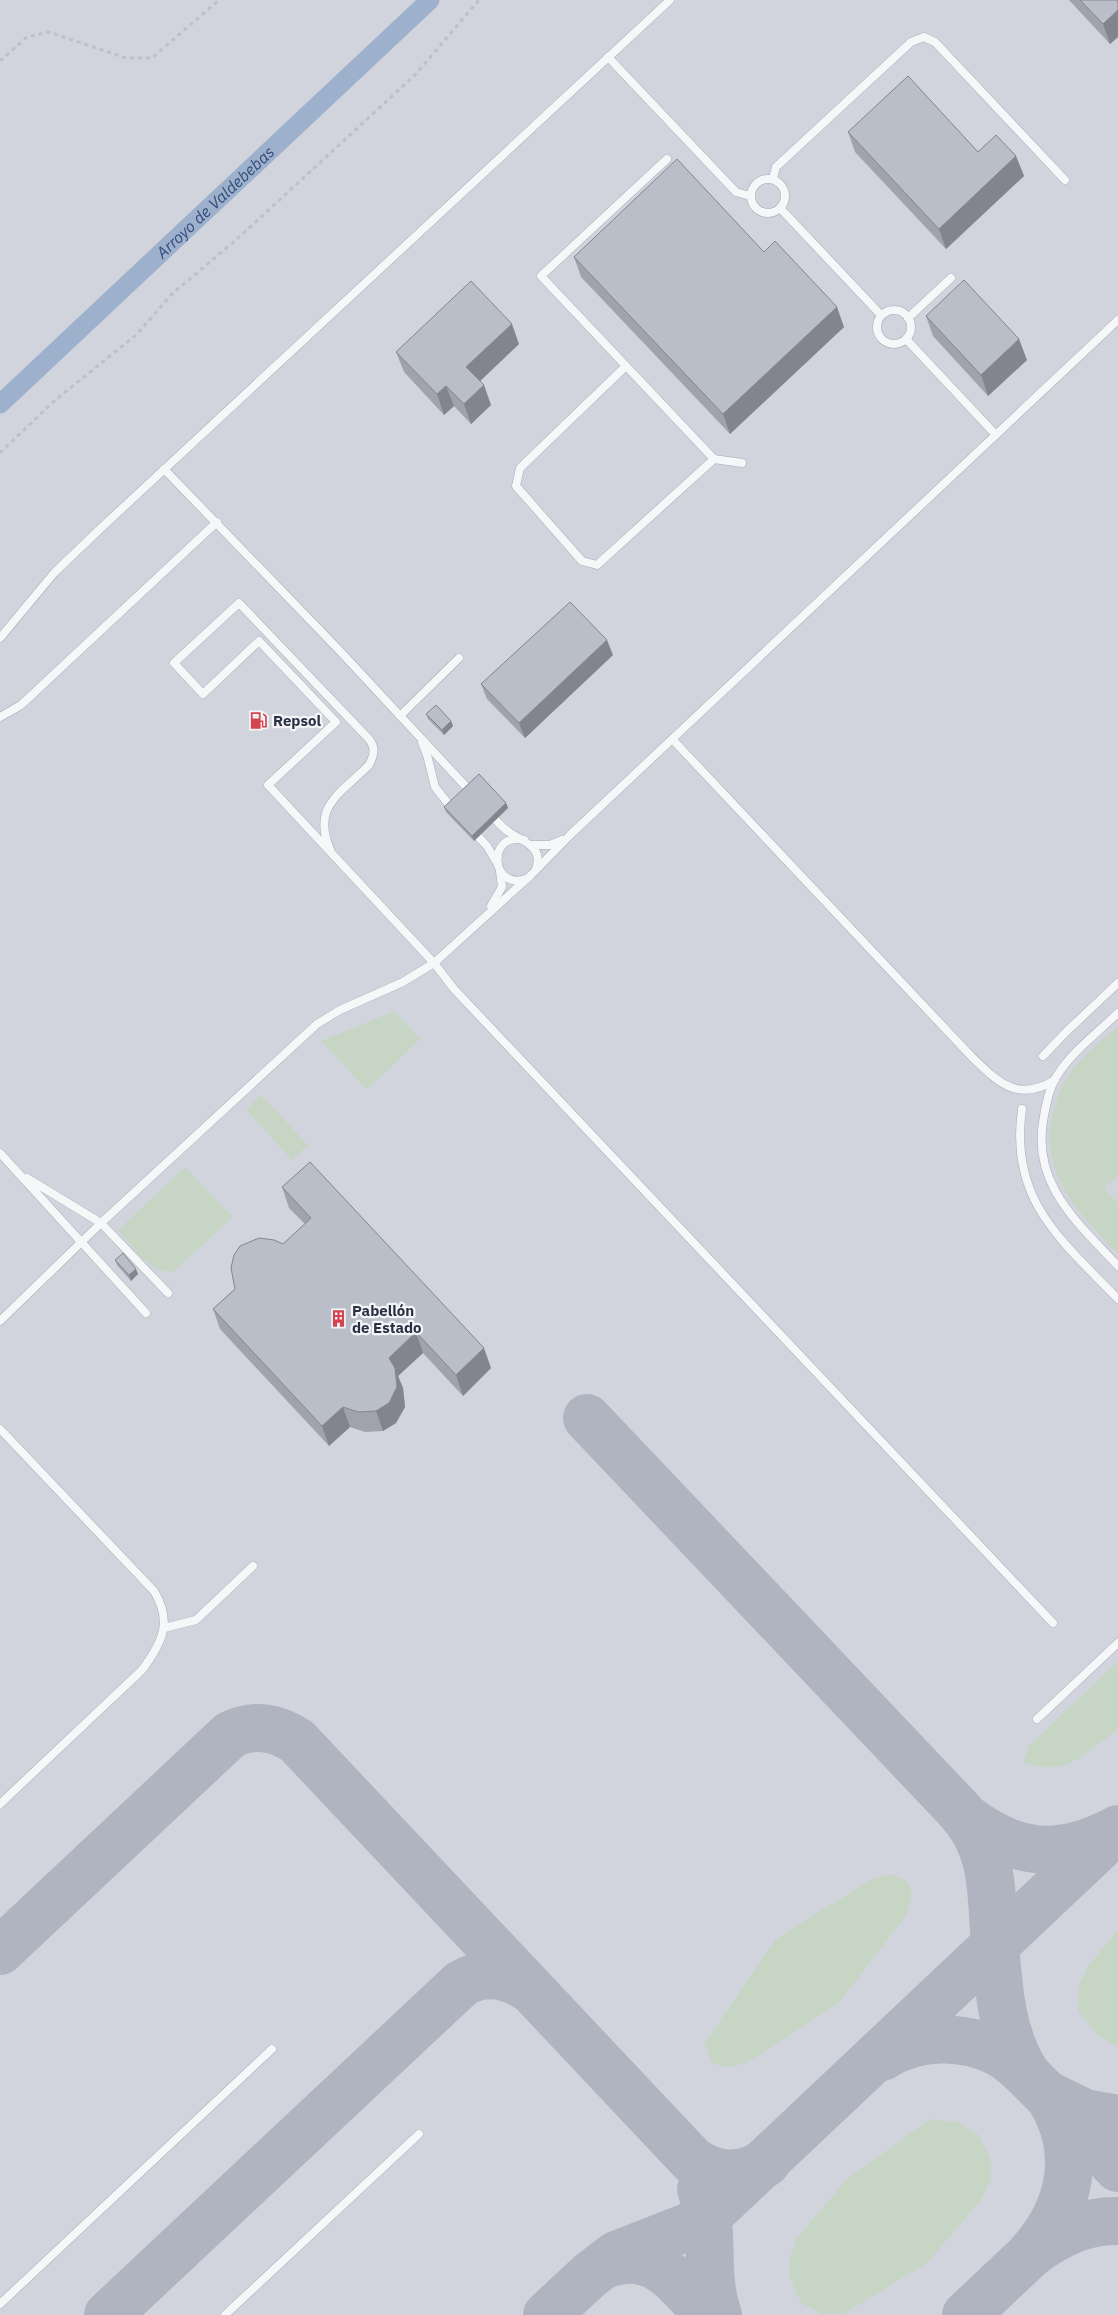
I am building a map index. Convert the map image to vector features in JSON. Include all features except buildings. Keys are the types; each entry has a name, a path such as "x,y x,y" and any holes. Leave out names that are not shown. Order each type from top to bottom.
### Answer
{"lane":[{"path":"0,638 54,573 670,0"},
{"path":"773,178 776,167 911,42 924,37 934,42 1065,180"},
{"path":"608,57 736,192 750,196"},
{"path":"667,159 541,276 714,459 742,462"},
{"path":"766,177 773,178 780,182 785,192 785,200 780,208 770,214 760,212 753,205 750,196 759,181 766,177"},
{"path":"780,208 880,314"},
{"path":"908,318 951,278"},
{"path":"892,308 899,309 908,318 911,332 906,339 895,345 886,343 878,336 876,327 880,314 892,308"},
{"path":"0,1321 101,1223 317,1024 340,1010 403,982 434,963 533,874 570,835 1118,320"},
{"path":"906,339 996,435"},
{"path":"626,366 520,468 516,486 582,562 597,565 714,459"},
{"path":"164,469 217,522 476,797"},
{"path":"0,717 21,705 217,522"},
{"path":"332,854 324,837 322,820 325,812 330,804 369,765 373,758 373,746 369,739 239,603 174,663 203,694 259,641 336,722 268,785 332,854 434,963 461,997 1053,1623"},
{"path":"400,716 459,658"},
{"path":"419,735 427,755 435,787 458,815"},
{"path":"673,740 964,1049 1000,1084 1026,1090 1045,1086 1055,1080"},
{"path":"482,804 508,832 532,845 550,845 570,835"},
{"path":"465,822 487,846 505,876 513,880 523,880 533,874 538,858 532,845"},
{"path":"483,918 500,891 502,882 497,858 502,846 512,840 524,840"},
{"path":"1043,1056 1118,983"},
{"path":"1118,1013 1074,1055 1055,1080 1046,1107 1041,1134 1047,1173 1064,1206 1118,1266"},
{"path":"1022,1110 1019,1126 1022,1169 1032,1199 1052,1230 1118,1299"},
{"path":"0,1153 146,1313"},
{"path":"19,1173 101,1223 168,1293"},
{"path":"0,1429 154,1591 163,1605 164,1628 154,1653 142,1670 0,1804"},
{"path":"164,1628 196,1620 253,1566"},
{"path":"1037,1720 1118,1643"},
{"path":"0,2304 272,2049"},
{"path":"225,2315 419,2134"}],"path":[{"path":"0,61 27,37 49,32 126,58 152,58 219,0"},
{"path":"0,453 53,402 136,335 172,294 237,239 415,75 478,0"}],"shaded area":[{"path":"0,0 1118,0 1118,2315 0,2315"}],"green space":[{"path":"395,1011 420,1039 367,1090 321,1041"},
{"path":"1118,1026 1118,1175 1104,1189 1118,1203 1118,1254 1090,1224 1067,1193 1058,1176 1052,1157 1050,1138 1052,1117 1066,1079 1084,1057"},
{"path":"261,1095 308,1145 292,1160 246,1110"},
{"path":"185,1167 233,1217 173,1272 164,1271 156,1268 142,1257 118,1230"},
{"path":"1118,1661 1118,1729 1084,1755 1064,1765 1052,1767 1023,1762 1030,1745"},
{"path":"891,1874 905,1880 912,1892 907,1914 839,2003 746,2063 727,2068 712,2063 704,2044 776,1939 872,1879"},
{"path":"1118,1930 1118,2045 1115,2045 1094,2032 1078,2010 1079,1984 1089,1965"},
{"path":"931,2119 958,2122 979,2135 991,2160 990,2182 981,2200 927,2263 845,2313 822,2314 801,2303 789,2275 790,2256 797,2238 848,2178"}],"waterway":[{"name":"Arroyo de Valdebebas","path":"0,404 430,0"}],"taxiway":[{"path":"587,1418 958,1809 969,1823 978,1837 988,1866 999,1986 1005,2022 1010,2040 1026,2073"},
{"path":"0,1951 230,1735 239,1731 256,1728 281,1732 297,1741 692,2160 710,2170 729,2174 747,2171 766,2163"},
{"path":"965,1817 1000,1839 1035,1849 1053,1850 1071,1847 1090,1842 1110,1833"},
{"path":"547,2315 590,2275 616,2255 690,2226 715,2209 1118,1829"},
{"path":"108,2315 461,1984 470,1979 487,1975 505,1977 530,1989"},
{"path":"882,2057 909,2044 939,2040 969,2042 998,2052 1026,2074 1118,2168"},
{"path":"1031,2253 1045,2235 1056,2216 1064,2197 1068,2177 1069,2157 1066,2136 1059,2115 1048,2095 1085,2113 1118,2119"},
{"path":"701,2189 708,2220 711,2284 718,2315"},
{"path":"1032,2253 1051,2240 1072,2230 1095,2223 1118,2221"},
{"path":"966,2315 1055,2231"},
{"path":"604,2265 622,2260 637,2260 651,2264 663,2270 675,2280 708,2315"}],"place":[{"name":"Repsol","path":"259,720"},
{"name":"Pabellón de Estado","path":"338,1319"}]}
